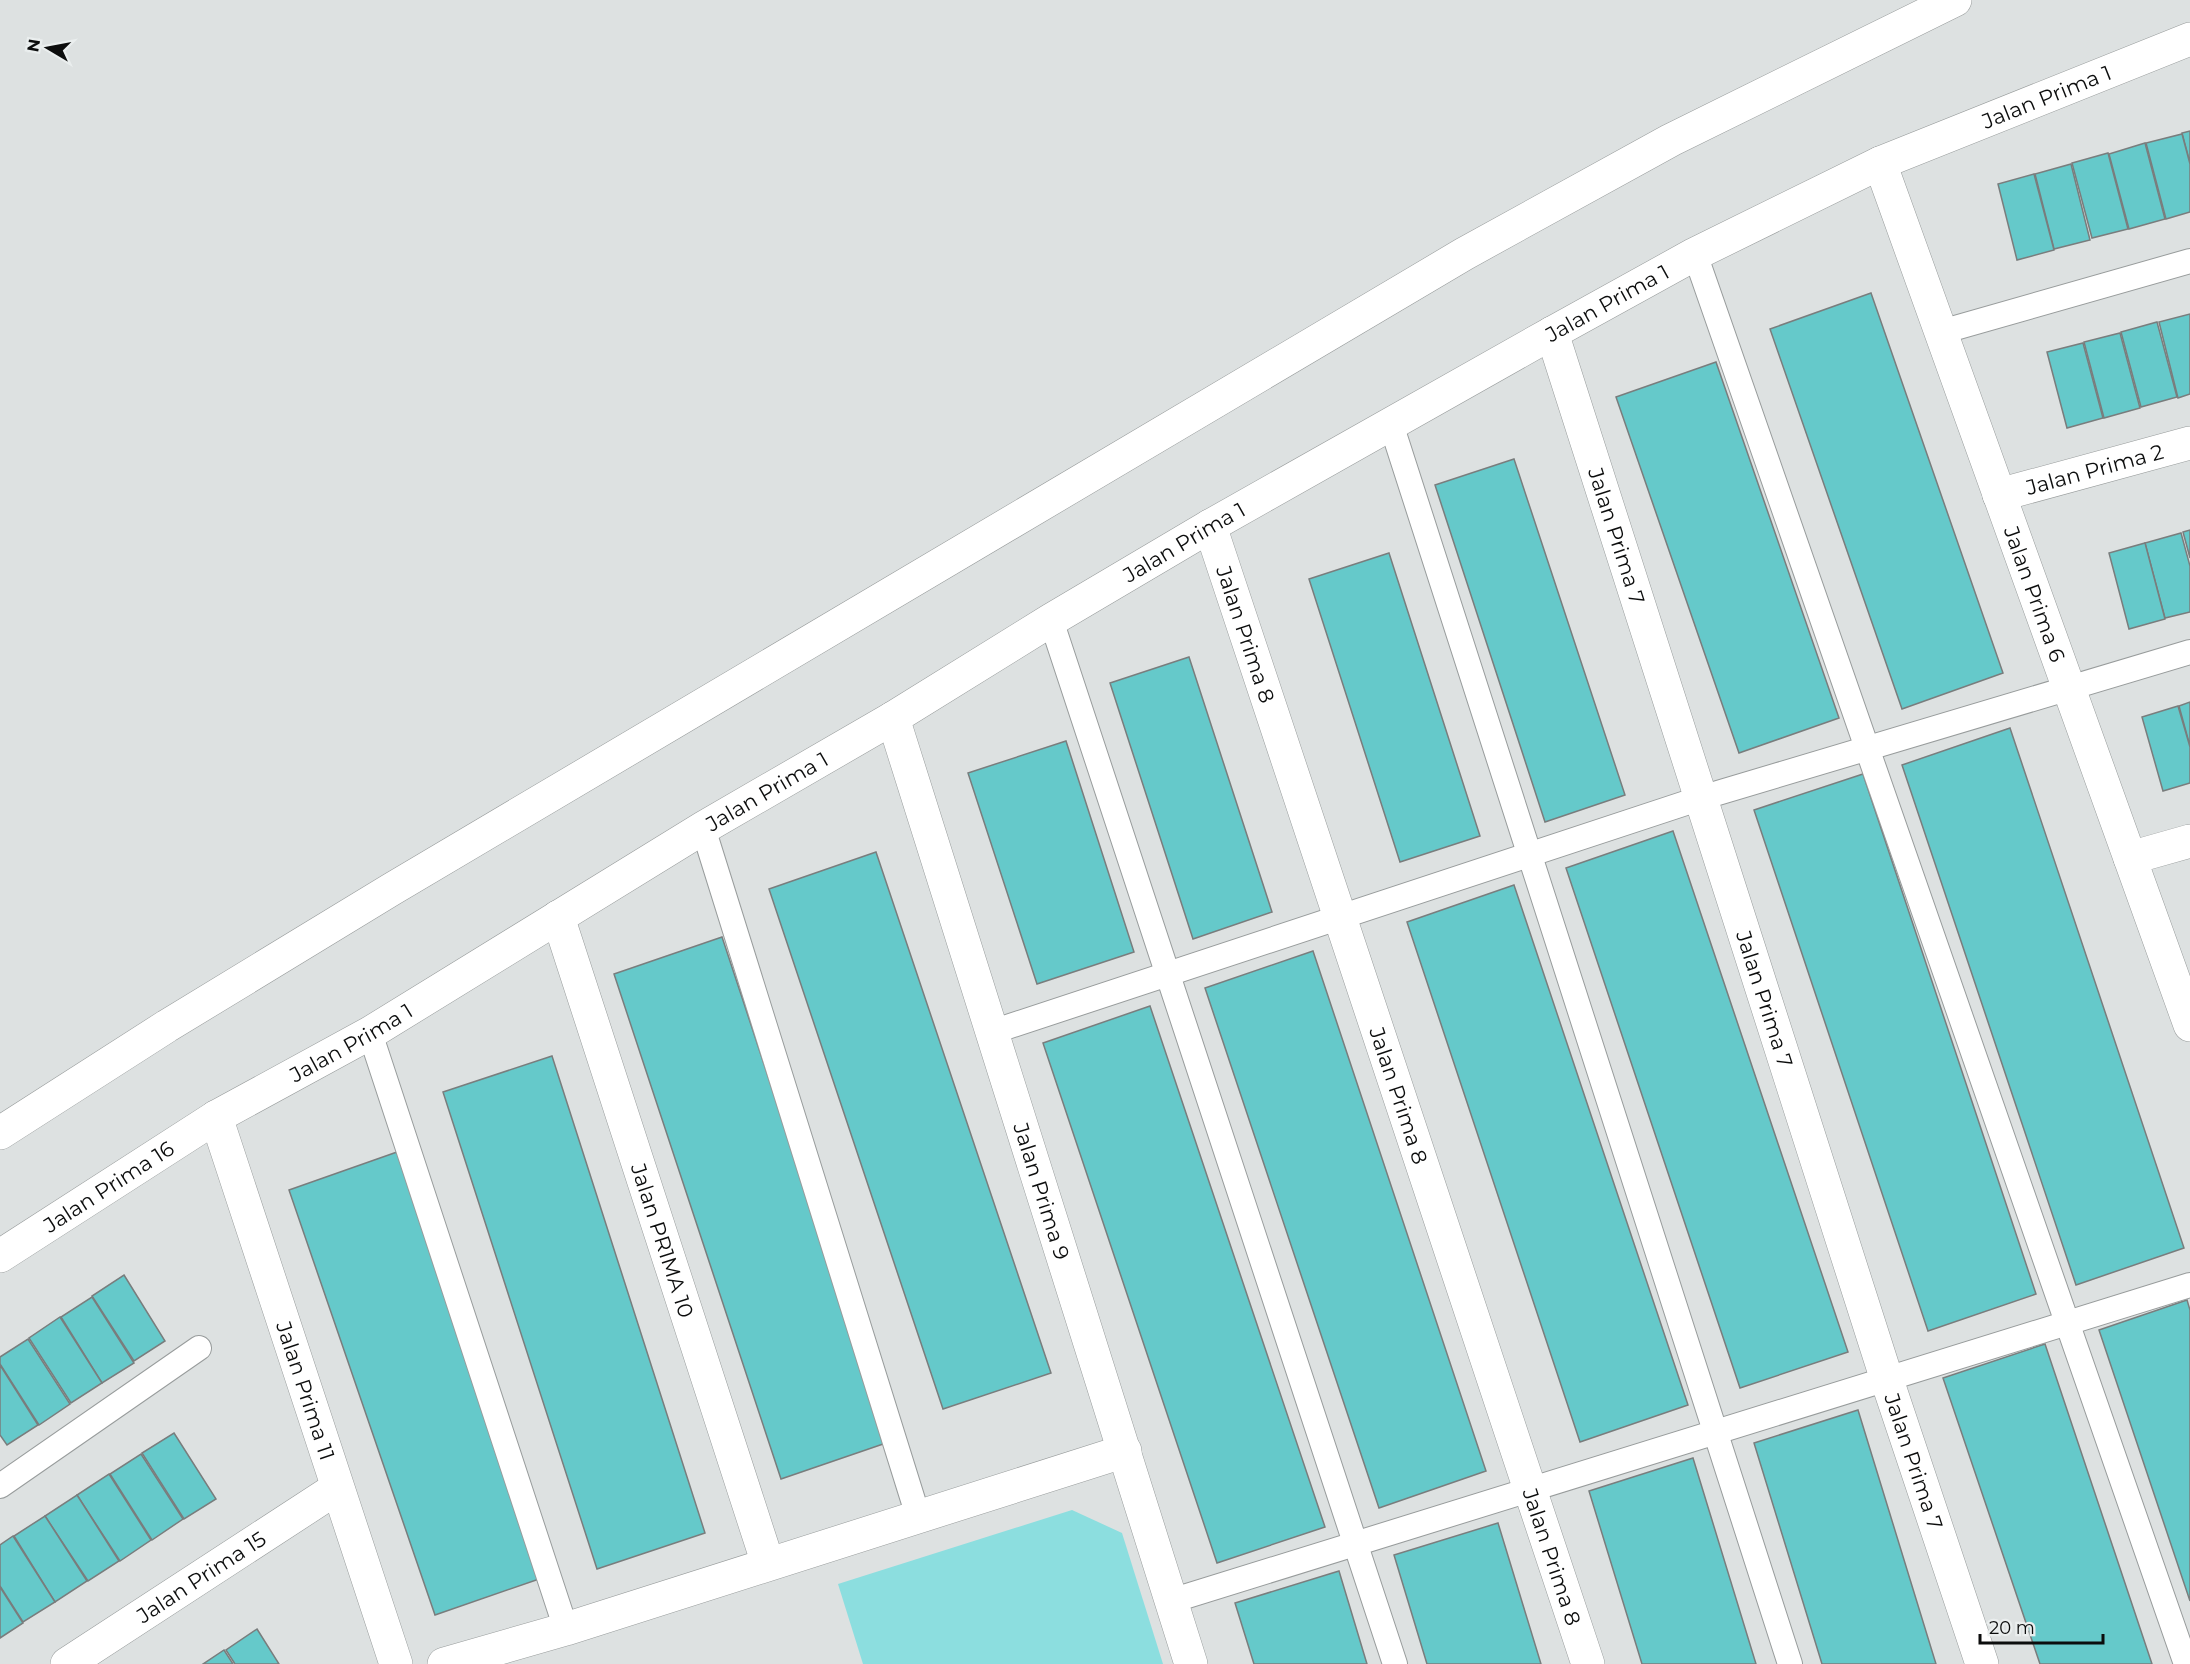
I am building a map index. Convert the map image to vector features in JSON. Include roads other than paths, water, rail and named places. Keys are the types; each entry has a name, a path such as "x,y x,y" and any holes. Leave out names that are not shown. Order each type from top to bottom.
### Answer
{"street":[{"path":"0,1133 167,1026 383,894 1464,254 1671,140 1955,0"},
{"name":"Jalan Prima 1","path":"216,1117 370,1033 703,828 893,718 1051,620 1210,526 1695,254 1880,163 2190,39"},
{"name":"Jalan Prima 6","path":"1880,163 2190,1025"},
{"name":"Jalan Prima 7","path":"1552,333 1887,1380 1982,1664"},
{"name":"Jalan Prima 2","path":"1999,495 2190,443"},
{"name":"Jalan Prima 8","path":"1210,526 1588,1664"},
{"name":"Jalan Prima 9","path":"893,718 1191,1664"},
{"path":"2130,858 2190,841"},
{"name":"Jalan PR1MA 10","path":"558,917 768,1564"},
{"name":"Jalan Prima 16","path":"0,1256 216,1117"},
{"name":"Jalan Prima 11","path":"216,1117 396,1664"},
{"path":"444,1664 566,1629 1125,1451"},
{"name":"Jalan Prima 15","path":"67,1664 337,1488"}],"lane":[{"path":"1695,254 2186,1664"},
{"path":"1941,332 2190,261"},
{"path":"1391,424 1790,1664"},
{"path":"1051,620 1395,1664"},
{"path":"992,1032 1701,798 2190,652"},
{"path":"703,828 918,1516"},
{"path":"370,1033 566,1629"},
{"path":"1171,1601 2190,1285"},
{"path":"0,1486 199,1348"}]}
